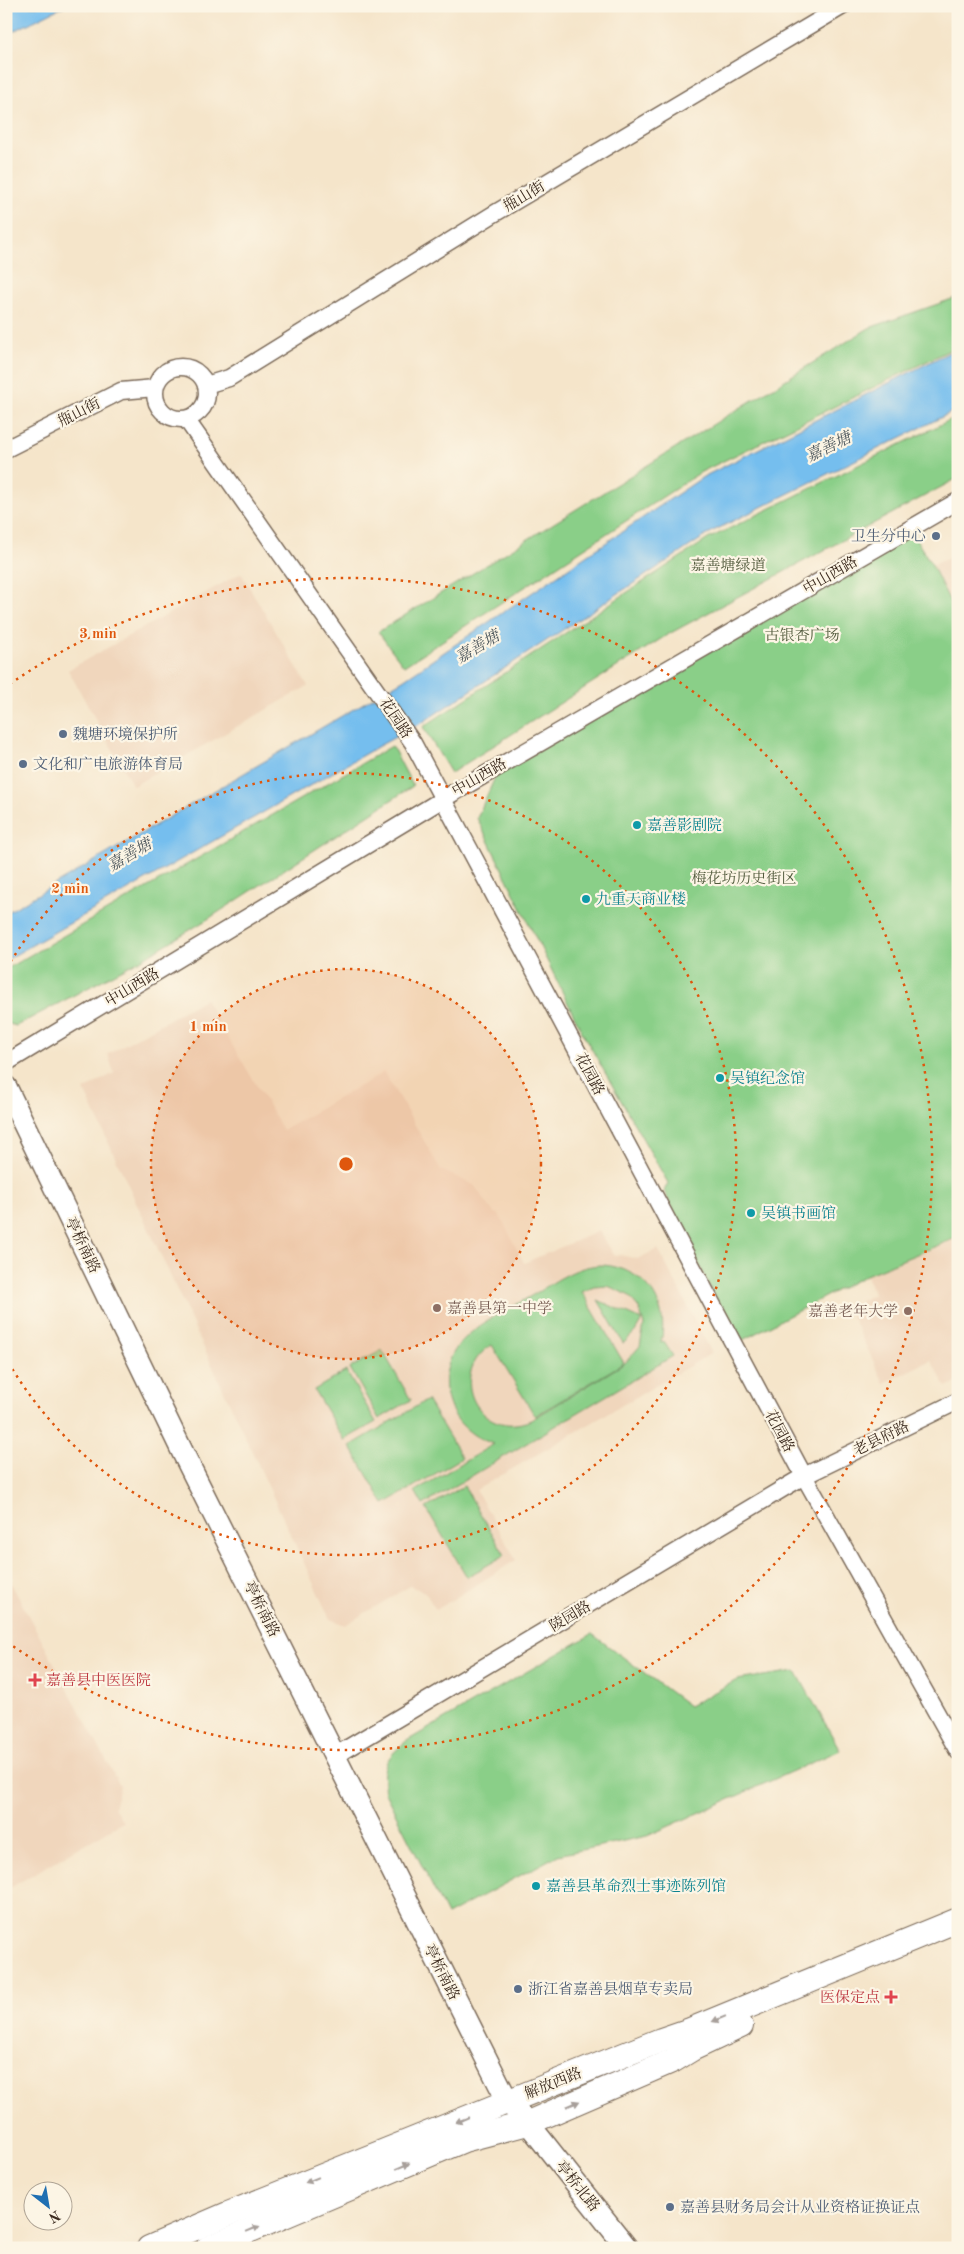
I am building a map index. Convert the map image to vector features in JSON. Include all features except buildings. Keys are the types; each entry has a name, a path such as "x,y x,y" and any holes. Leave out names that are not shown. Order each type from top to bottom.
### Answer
{"main road":[{"name":"解放西路","path":"149,2248 228,2214 690,2030 958,1920"},
{"name":"解放西路","path":"208,2248 464,2140 528,2123 674,2060 692,2049 750,2022 958,1936"}],"street":[{"name":"甁山街","path":"206,385 229,378 492,215 843,6"},
{"path":"179,367 196,371 206,385 206,403 194,416 186,419 169,417 162,412 155,397 155,388 164,374 179,367"},
{"name":"甁山街","path":"6,449 121,391 155,388"},
{"name":"花园路","path":"186,419 413,743 804,1476 958,1751"},
{"name":"中山西路","path":"6,1063 443,799 958,501"},
{"name":"亭桥南路","path":"6,1087 183,1452 336,1755 380,1848 508,2102 528,2123"},
{"name":"老县府路","path":"804,1476 958,1401"},
{"name":"陵园路","path":"336,1755 804,1476"},
{"name":"亭桥北路","path":"528,2123 627,2248"}],"shaded area":[{"path":"958,554 958,618 932,565"},
{"path":"241,573 308,686 133,786 68,670"},
{"name":"嘉善县第一中学","path":"205,999 283,1130 384,1072 441,1170 474,1185 494,1213 499,1214 524,1263 599,1231 615,1256 620,1255 637,1259 658,1249 712,1353 476,1490 516,1560 436,1610 425,1592 410,1586 345,1625 330,1619 84,1090 114,1073 108,1054"},
{"name":"嘉善老年大学","path":"958,1237 958,1382 946,1387 931,1360 884,1383 851,1315 865,1308 860,1301 874,1294 866,1275"},
{"name":"嘉善县中医医院","path":"6,1574 120,1786 114,1807 123,1822 6,1890"}],"green space":[{"path":"958,297 958,346 701,472 404,666 378,632 869,328"},
{"name":"嘉善塘绿道","path":"958,416 958,478 667,635 451,773 423,727 708,539"},
{"name":"梅花坊历史街区","path":"912,533 932,565 958,618 958,1237 866,1275 741,1341 710,1288 664,1191 668,1183 583,1034 477,818 496,775"},
{"path":"392,746 413,786 208,919 142,959 16,1026 6,1023 6,969"},
{"path":"603,1265 631,1273 642,1280 651,1290 662,1314 661,1343 664,1342 673,1356 423,1505 415,1491 494,1444 473,1434 460,1423 448,1400 446,1374 449,1361 455,1350 464,1339 487,1321 574,1271","holes":["608,1286 628,1295 639,1308 644,1325 640,1346 625,1363 531,1420 513,1424 497,1422 484,1414 474,1402 470,1387 471,1372 478,1357 492,1345 535,1416 624,1363 582,1292 594,1287"]},
{"path":"598,1300 642,1320 635,1332 625,1342 623,1343"},
{"path":"382,1350 411,1400 379,1419 350,1368"},
{"path":"346,1371 376,1422 344,1440 314,1390"},
{"path":"427,1400 462,1458 384,1504 350,1446"},
{"path":"464,1486 505,1555 467,1577 426,1508"},
{"path":"592,1634 689,1706 737,1680 796,1671 840,1750 647,1836 558,1855 447,1915 385,1793 384,1769 386,1764 405,1742"}],"water":[{"path":"6,6 64,6 6,35"},
{"name":"嘉善塘","path":"958,348 958,409 713,531 423,722 6,960 6,913 403,680 703,477"}],"place":[{"name":"卫生分中心","path":"936,536"},
{"name":"魏塘环境保护所","path":"63,734"},
{"name":"文化和广电旅游体育局","path":"23,764"},
{"name":"嘉善影剧院","path":"637,825"},
{"name":"九重天商业楼","path":"586,899"},
{"name":"吴镇纪念馆","path":"720,1078"},
{"name":"吴镇书画馆","path":"751,1213"},
{"name":"嘉善县第一中学","path":"437,1308"},
{"name":"嘉善老年大学","path":"908,1311"},
{"name":"嘉善县中医医院","path":"35,1680"},
{"name":"嘉善县革命烈士事迹陈列馆","path":"536,1886"},
{"name":"浙江省嘉善县烟草专卖局","path":"518,1989"},
{"name":"医保定点","path":"891,1997"},
{"name":"嘉善县财务局会计从业资格证换证点","path":"670,2207"}],"park label":[{"name":"古银杏广场","path":"802,635"}]}
